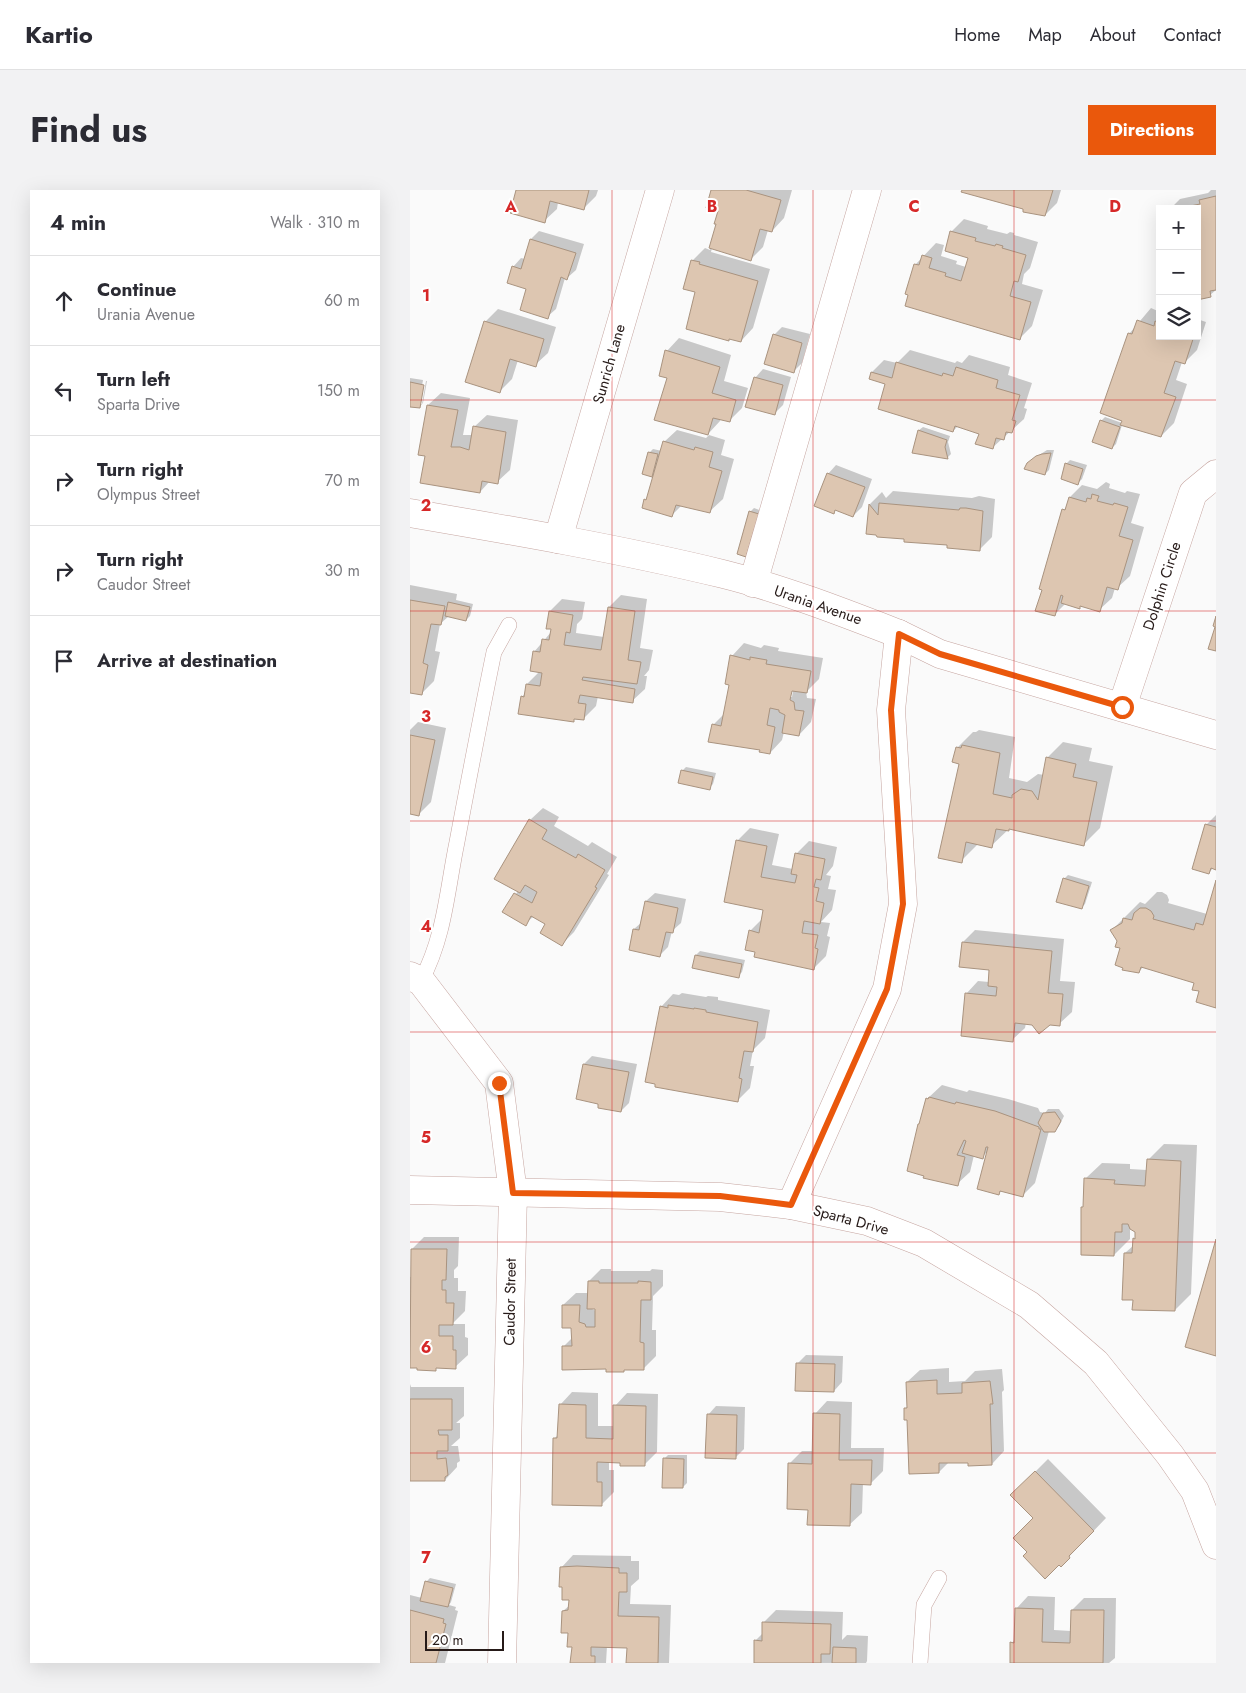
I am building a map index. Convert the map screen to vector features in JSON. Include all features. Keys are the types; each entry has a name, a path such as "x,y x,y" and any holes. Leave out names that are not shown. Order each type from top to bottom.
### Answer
{"street":[{"name":"Sunrich Lane","path":"558,539 660,190"},
{"path":"753,583 867,190"},
{"name":"Dolphin Circle","path":"1122,707 1193,494 1216,474"},
{"name":"Urania Avenue","path":"410,512 558,539 723,574 849,615 899,634 940,654 1216,735"},
{"name":"Sparta Drive","path":"899,634 891,710 903,904 887,989 791,1205 867,1222 924,1243 1029,1305 1096,1363 1170,1455 1195,1491 1216,1545"},
{"name":"Caudor Street","path":"416,978 499,1083 513,1193 502,1663"},
{"path":"410,1190 720,1196 791,1205"}],"lane":[{"path":"416,978 432,959 443,922 456,845 494,652 509,625"},
{"path":"920,1663 924,1605 939,1578"}],"building":[{"path":"516,190 589,190 584,210 550,201 545,223 510,213"},
{"path":"711,190 746,190 781,200 772,232 760,229 751,261 709,248 718,211 706,208"},
{"path":"962,190 1053,190 1045,216 1023,212 1023,209 961,192"},
{"path":"1216,196 1216,290 1210,291 1211,297 1201,299 1201,205 1195,205 1200,204 1199,200"},
{"path":"950,231 976,238 975,241 995,246 996,244 1003,246 1002,248 1026,255 1018,282 1014,281 1010,296 1031,302 1020,340 905,306 908,295 905,294 914,264 919,265 922,255 932,258 929,268 946,273 945,276 961,281 968,258 945,251"},
{"path":"530,239 576,253 567,280 561,277 548,319 520,310 526,289 507,283 512,266 521,269"},
{"path":"691,260 758,281 741,342 729,339 729,341 686,329 695,292 683,289"},
{"path":"1137,320 1154,326 1155,321 1156,340 1193,340 1185,364 1175,361 1164,393 1176,397 1161,437 1120,425 1122,421 1100,413 1128,333 1132,334"},
{"path":"484,321 544,339 536,367 510,359 500,393 465,382"},
{"path":"773,334 802,343 794,373 764,364"},
{"path":"665,350 720,367 712,393 736,400 730,422 713,418 708,435 654,420 667,378 659,376"},
{"path":"896,362 942,376 943,373 953,376 956,367 998,380 996,388 1020,395 1012,420 1016,421 1012,433 1006,432 1004,440 996,438 993,449 975,444 979,434 955,426 953,432 878,409 885,384 869,379 871,372 892,378"},
{"path":"754,377 783,385 775,415 745,407"},
{"path":"410,382 424,385 420,408 410,407"},
{"path":"427,405 458,410 451,447 469,450 473,426 506,432 498,484 482,481 480,493 420,483 425,456 418,455"},
{"path":"1100,420 1120,427 1112,449 1092,442"},
{"path":"918,430 947,440 945,447 948,459 912,453"},
{"path":"663,441 694,450 695,447 713,452 709,467 722,471 710,513 676,505 672,517 642,508"},
{"path":"648,452 658,454 652,477 642,474"},
{"path":"1051,453 1045,475 1024,469 1027,463 1036,456"},
{"path":"1065,463 1083,469 1078,485 1061,479"},
{"path":"827,473 865,487 853,517 835,510 834,514 814,506"},
{"path":"1092,494 1099,496 1097,501 1128,507 1119,536 1133,540 1118,590 1107,587 1100,612 1080,606 1080,609 1061,603 1063,596 1061,595 1055,616 1035,611 1042,590 1039,589 1062,509 1065,510 1069,497 1086,502 1087,498 1091,499"},
{"path":"879,503 959,510 960,508 966,508 983,511 980,551 947,548 947,545 904,542 904,539 877,537 876,535 866,534 869,504 878,515"},
{"path":"749,511 759,514 746,557 737,554"},
{"path":"410,600 445,606 441,625 431,624 423,663 428,665 422,695 410,693"},
{"path":"448,602 470,607 466,621 445,616"},
{"path":"608,607 635,611 628,660 641,662 637,684 583,677 582,680 635,689 633,703 580,695 578,703 586,704 584,720 574,719 574,722 518,714 521,696 524,697 526,684 540,686 542,673 530,671 533,651 540,652 542,639 549,640 551,629 546,629 549,611 573,615 570,633 566,632 564,645 601,650"},
{"path":"1216,616 1216,651 1208,649 1215,627 1213,626"},
{"path":"730,655 750,660 750,657 767,660 766,664 811,671 807,693 792,691 790,700 794,702 795,710 804,711 799,736 782,733 785,715 779,712 779,710 770,708 767,725 775,727 770,754 759,752 760,750 708,742 712,724 721,726 729,685 725,684"},
{"path":"410,735 435,740 419,816 410,814"},
{"path":"962,745 1000,753 993,794 1012,798 1012,795 1021,789 1032,791 1038,800 1046,757 1076,764 1073,777 1097,782 1084,846 1009,829 1009,831 996,829 992,848 966,842 962,863 938,858 959,764 952,762 956,747 961,748"},
{"path":"681,770 713,777 710,790 678,783"},
{"path":"529,819 547,830 542,839 576,858 578,854 605,870 595,887 597,888 562,946 540,933 545,924 531,916 526,926 502,912 514,893 532,903 537,892 525,885 520,893 494,879"},
{"path":"1205,824 1216,827 1216,870 1211,868 1209,874 1192,869"},
{"path":"736,840 767,846 761,877 795,883 797,875 791,874 795,853 825,859 821,880 816,879 814,887 819,888 816,901 824,903 820,924 804,921 802,933 818,935 815,948 818,949 814,970 754,957 755,952 745,950 749,930 759,933 763,910 724,902"},
{"path":"1063,878 1089,886 1082,909 1056,902"},
{"path":"1216,880 1216,1008 1196,1002 1199,991 1192,990 1194,983 1141,967 1139,973 1122,970 1123,968 1115,965 1120,948 1115,947 1117,941 1110,930 1122,923 1123,918 1132,920 1134,913 1140,908 1146,908 1151,911 1154,916 1153,919 1194,930 1196,923 1203,925"},
{"path":"645,901 678,908 673,933 666,932 660,957 629,950 633,929 639,930"},
{"path":"962,942 1052,951 1048,993 1063,994 1060,1026 1050,1025 1039,1034 1032,1025 1015,1023 1013,1042 961,1036 965,993 996,996 997,987 988,986 989,970 959,967"},
{"path":"695,955 742,964 739,978 692,968"},
{"path":"668,1005 706,1010 706,1012 758,1022 753,1052 744,1051 739,1078 742,1079 738,1102 655,1087 655,1084 645,1082 660,1006 668,1008"},
{"path":"583,1064 629,1072 621,1112 598,1108 598,1104 576,1099"},
{"path":"929,1097 995,1111 1041,1129 1023,1197 1000,1191 999,1195 977,1189 988,1147 986,1147 983,1159 962,1153 966,1141 964,1140 957,1155 965,1157 958,1186 923,1178 924,1176 907,1171 918,1124 926,1098 928,1099"},
{"path":"1055,1112 1061,1121 1055,1132 1044,1132 1038,1123 1043,1113"},
{"path":"1147,1159 1181,1161 1175,1311 1132,1310 1133,1300 1122,1300 1124,1253 1132,1253 1133,1238 1135,1239 1135,1232 1130,1229 1128,1224 1122,1224 1122,1232 1115,1232 1114,1256 1081,1255 1081,1207 1083,1207 1084,1178 1115,1180 1114,1184 1145,1186"},
{"path":"1216,1239 1216,1356 1185,1347"},
{"path":"411,1249 447,1249 446,1280 442,1280 442,1290 446,1290 446,1303 454,1303 453,1325 439,1325 439,1336 453,1336 453,1350 456,1350 456,1369 436,1368 436,1371 410,1368"},
{"path":"588,1281 599,1281 599,1283 651,1282 651,1300 641,1300 640,1342 644,1343 644,1370 606,1372 606,1369 562,1370 562,1346 572,1346 571,1328 562,1328 562,1305 580,1305 579,1322 585,1324 586,1327 595,1327 595,1309 587,1309"},
{"path":"796,1363 835,1364 834,1392 795,1391"},
{"path":"937,1380 937,1394 962,1393 962,1383 990,1381 993,1404 990,1404 992,1465 968,1466 968,1463 939,1463 939,1473 909,1474 907,1420 904,1420 904,1408 907,1408 906,1382"},
{"path":"410,1399 452,1399 452,1430 438,1430 439,1435 448,1435 448,1451 437,1451 437,1459 446,1458 448,1475 445,1477 445,1481 410,1481"},
{"path":"559,1404 586,1405 586,1438 613,1439 613,1405 646,1406 645,1466 620,1466 620,1463 597,1462 597,1482 602,1482 602,1506 552,1505 553,1438 557,1438"},
{"path":"813,1413 840,1414 839,1460 872,1460 871,1485 851,1484 850,1526 807,1525 808,1510 787,1509 788,1463 812,1464"},
{"path":"707,1414 737,1415 736,1459 705,1458"},
{"path":"663,1458 684,1459 683,1488 662,1488"},
{"path":"1035,1471 1094,1531 1069,1556 1070,1558 1061,1567 1059,1565 1045,1579 1023,1556 1027,1552 1013,1538 1033,1518 1010,1495"},
{"path":"560,1567 619,1568 619,1573 627,1573 627,1592 619,1592 618,1616 659,1617 658,1663 626,1663 627,1648 591,1647 591,1656 595,1656 595,1663 570,1663 572,1647 567,1647 568,1633 561,1633 562,1611 568,1610 569,1600 562,1600 562,1587 559,1587"},
{"path":"425,1581 453,1588 448,1607 420,1601"},
{"path":"1015,1608 1043,1609 1042,1642 1070,1643 1071,1610 1104,1610 1103,1663 1010,1663 1010,1642 1014,1643"},
{"path":"410,1610 444,1619 443,1623 446,1624 436,1663 410,1663"},
{"path":"762,1622 831,1624 830,1654 821,1654 821,1663 754,1663 754,1640 762,1641"},
{"path":"833,1647 856,1648 856,1663 832,1663"}],"route":[{"path":"499,1083 513,1193 720,1196 791,1205 887,989 903,904 891,710 899,634 940,654 1122,707"}]}
